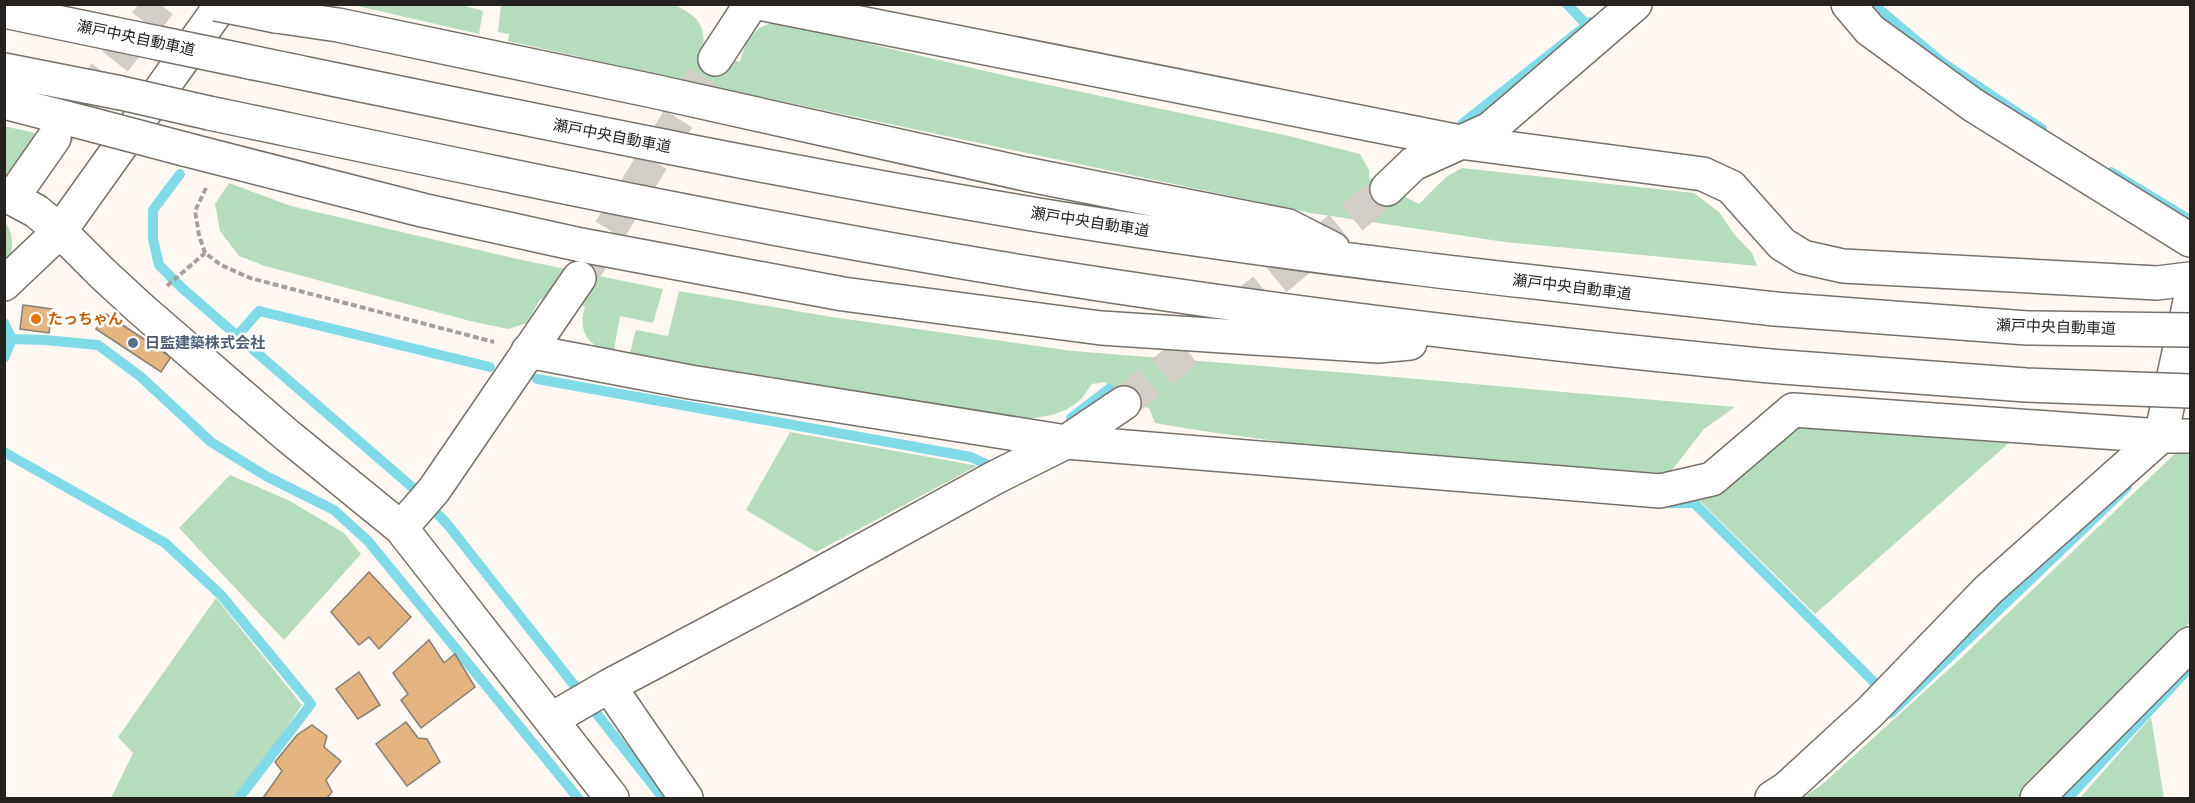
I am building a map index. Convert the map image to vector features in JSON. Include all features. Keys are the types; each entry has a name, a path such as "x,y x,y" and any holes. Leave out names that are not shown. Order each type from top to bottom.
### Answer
{"main road":[{"path":"216,4 362,30 1025,174 1288,226 1355,261"},
{"path":"4,284 60,231 222,4"},
{"path":"715,59 751,4"},
{"path":"765,4 1460,142 1703,174 1731,187 1782,244 1803,256 1843,266 2157,283 2190,279"},
{"path":"1848,4 1870,30 1973,105 2190,240"},
{"name":"瀬戸中央自動車道","path":"4,11 648,144 1040,214 1355,261 1775,309 2026,327 2190,330"},
{"path":"1387,189 1413,164 1490,129 1614,11"},
{"path":"4,70 644,204 1058,278 1353,321 1770,366 2026,386 2190,391"},
{"path":"4,102 422,210 580,245 843,294 1101,327 1344,344 1378,346 1480,336"},
{"path":"54,138 8,196 36,211 60,231 103,274 288,436 418,509 583,701 686,798"},
{"path":"418,509 579,278"},
{"path":"1772,798 1786,789 1887,695 1988,590 2174,435 2190,301"},
{"path":"528,351 690,382 1066,442 1660,491 1712,479 1794,410 1961,423 2174,435"},
{"path":"583,701 796,588 996,477 1066,442 1124,403"},
{"path":"2037,798 2190,644"},
{"path":"583,701 612,798"}],"path":[{"path":"209,182 195,211 205,253 221,265 250,278 528,351"},
{"path":"165,288 205,253"}],"green space":[{"path":"353,5 462,5 483,11 479,34"},
{"path":"501,5 675,5 696,18 702,28 704,53 740,62 752,35 762,27 777,22 1011,77 1289,136 1360,154 1369,170 1369,178 1419,204 1446,177 1462,168 1694,193 1719,212 1734,234 1752,253 1757,266 1505,242 1311,213 508,41 509,34 498,32"},
{"path":"4,126 44,135 5,181"},
{"path":"229,183 291,206 517,259 663,289 653,323 620,316 613,356 597,347 587,337 583,324 585,306 540,299 527,323 508,329 265,266 239,256 220,231 215,204"},
{"path":"4,221 11,233 12,241 11,255 4,261"},
{"path":"679,291 832,317 1073,351 1735,407 1704,429 1672,470 1660,476 1343,449 1155,423 1149,408 1139,406 1104,382 1092,384 1072,407 1052,415 997,420 628,360 636,330 668,336"},
{"path":"1806,422 2018,435 1815,614 1696,497 1791,428"},
{"path":"790,432 977,466 816,552 746,510"},
{"path":"2181,448 2190,449 2190,622 2022,798 1803,798 1825,782 1960,659"},
{"path":"230,475 288,500 344,533 361,554 284,640 179,528"},
{"path":"216,598 302,705 239,798 111,798 133,753 118,737"},
{"path":"2151,717 2164,798 2080,798"}],"building":[{"name":"たっちゃん","path":"23,305 52,309 49,333 20,329"},
{"name":"日監建築株式会社","path":"106,314 171,357 161,372 96,329"},
{"path":"369,572 411,617 379,649 369,637 359,645 331,612"},
{"path":"429,640 444,663 455,654 475,687 421,728 401,700 408,694 393,673"},
{"path":"359,672 380,705 358,719 336,689"},
{"path":"406,722 418,738 427,739 440,762 407,786 376,744"},
{"path":"312,725 327,736 324,747 341,761 326,780 332,792 327,798 263,798 282,771 275,762 297,735"}],"waterway":[{"path":"1567,4 1586,24"},
{"path":"1873,4 1943,63 2042,129"},
{"path":"1462,124 1591,22"},
{"path":"2111,172 2190,220"},
{"path":"180,174 153,210 153,239 159,265 182,288 412,487 448,525 663,798"},
{"path":"237,336 259,311 490,367"},
{"path":"4,323 12,339 98,345 141,377 211,442 266,476 334,510 368,541 578,798"},
{"path":"4,358 12,339"},
{"path":"537,379 971,457 988,465"},
{"path":"1071,418 1109,389"},
{"path":"4,452 165,543 221,595 311,704 239,798"},
{"path":"1891,713 2127,487"},
{"path":"1669,503 1694,503 1884,692"},
{"path":"2068,798 2190,667"}],"tunnel":[{"path":"54,138 160,4"},
{"path":"584,272 715,59"},
{"path":"1124,403 1387,189"}],"place":[{"name":"たっちゃん","path":"36,319"},
{"name":"日監建築株式会社","path":"133,343"}]}
